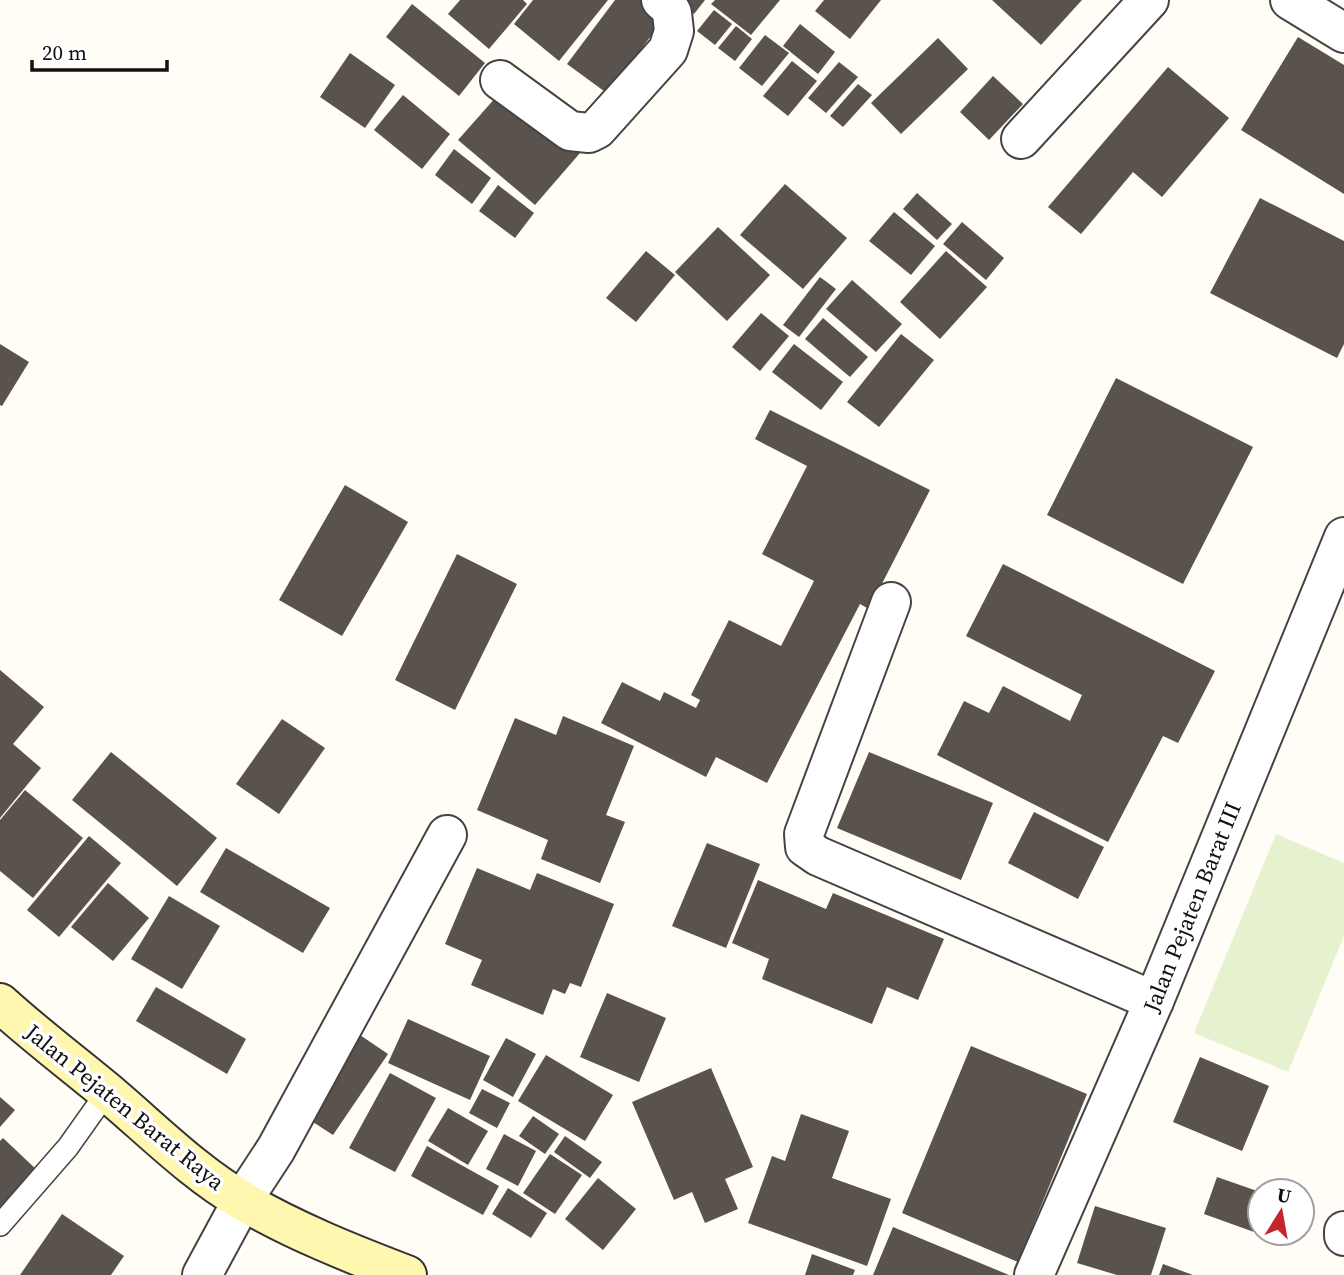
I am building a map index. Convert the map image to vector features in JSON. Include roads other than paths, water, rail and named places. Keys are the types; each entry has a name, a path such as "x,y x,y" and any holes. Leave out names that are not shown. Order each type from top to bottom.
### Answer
{"street":[{"path":"500,80 570,131 589,133 597,130 668,50 674,31 672,13 661,0"},
{"path":"1021,139 1149,0"},
{"path":"1290,0 1344,33"},
{"name":"Jalan Pejaten Barat III","path":"1034,1275 1154,1001 1344,537"},
{"path":"891,602 804,834 805,847 818,856 1154,1001"},
{"path":"202,1275 242,1200 276,1149 447,835"},
{"name":"Jalan Pejaten Barat Raya","path":"0,1003 107,1092 162,1142 242,1200 316,1238 407,1275"}],"lane":[{"path":"0,1226 68,1147 107,1092"}]}
